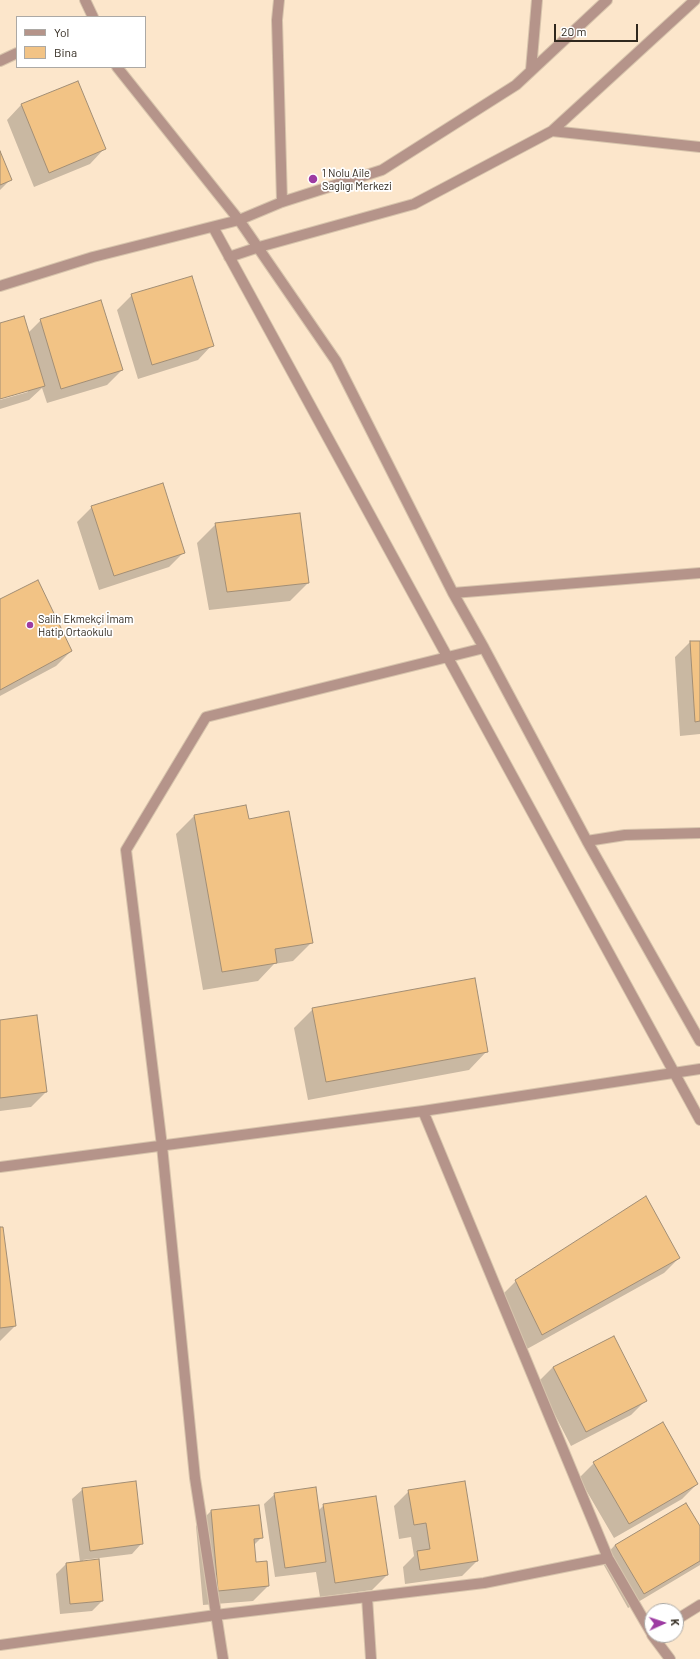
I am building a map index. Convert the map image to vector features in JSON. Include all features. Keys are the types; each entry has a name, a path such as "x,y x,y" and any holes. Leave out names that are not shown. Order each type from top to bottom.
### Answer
{"street":[{"path":"85,0 93,16"},
{"path":"279,0 277,20 282,202"},
{"path":"531,70 537,0"},
{"path":"0,286 93,257 239,220 282,202 382,170 516,85 607,0"},
{"path":"229,257 258,247 414,204 552,131 695,0"},
{"path":"0,61 16,53"},
{"path":"118,68 239,220 336,361 453,593 587,841 700,1041"},
{"path":"552,131 700,146"},
{"path":"212,227 700,1120"},
{"path":"453,593 700,573"},
{"path":"222,1659 195,1478 162,1146 126,850 206,717 484,648"},
{"path":"587,841 625,835 700,833"},
{"path":"0,1167 423,1112 700,1069"},
{"path":"423,1112 608,1558 644,1621"},
{"path":"0,1645 216,1615 484,1583 608,1558"},
{"path":"367,1597 371,1659"},
{"path":"684,1615 700,1605"},
{"path":"658,1643 670,1659"}],"building":[{"path":"78,81 106,149 49,173 21,104"},
{"path":"0,151 12,180 0,185"},
{"path":"192,276 214,346 152,365 131,294"},
{"path":"101,300 123,370 61,389 40,319"},
{"path":"24,316 45,386 0,399 0,323"},
{"path":"163,483 185,553 114,576 91,506"},
{"path":"300,513 309,583 227,592 215,523"},
{"name":"Salih Ekmekçi İmam Hatip Ortaokulu","path":"38,580 72,651 0,690 0,599"},
{"path":"690,641 700,641 700,721 695,722"},
{"path":"246,805 249,819 289,811 313,943 275,949 277,963 222,972 194,815"},
{"path":"475,978 488,1052 326,1082 312,1008"},
{"path":"37,1015 47,1092 0,1098 0,1020"},
{"path":"646,1196 680,1258 542,1335 515,1280"},
{"path":"0,1227 3,1227 16,1326 0,1328"},
{"path":"614,1336 647,1401 586,1432 553,1367"},
{"path":"663,1422 698,1484 629,1524 593,1462"},
{"path":"136,1481 143,1544 90,1551 82,1488"},
{"path":"465,1481 478,1561 420,1570 417,1551 430,1549 426,1523 414,1525 408,1490"},
{"path":"316,1487 326,1562 285,1568 274,1493"},
{"path":"376,1496 388,1575 335,1583 323,1504"},
{"path":"686,1503 700,1526 700,1561 644,1594 615,1545"},
{"path":"259,1505 263,1538 254,1539 256,1562 267,1561 269,1586 218,1591 211,1510"},
{"path":"99,1559 103,1601 70,1604 66,1563"}],"place":[{"name":"1 Nolu Aile Saglıgı Merkezi","path":"313,179"},
{"name":"Salih Ekmekçi İmam Hatip Ortaokulu","path":"30,625"}]}
